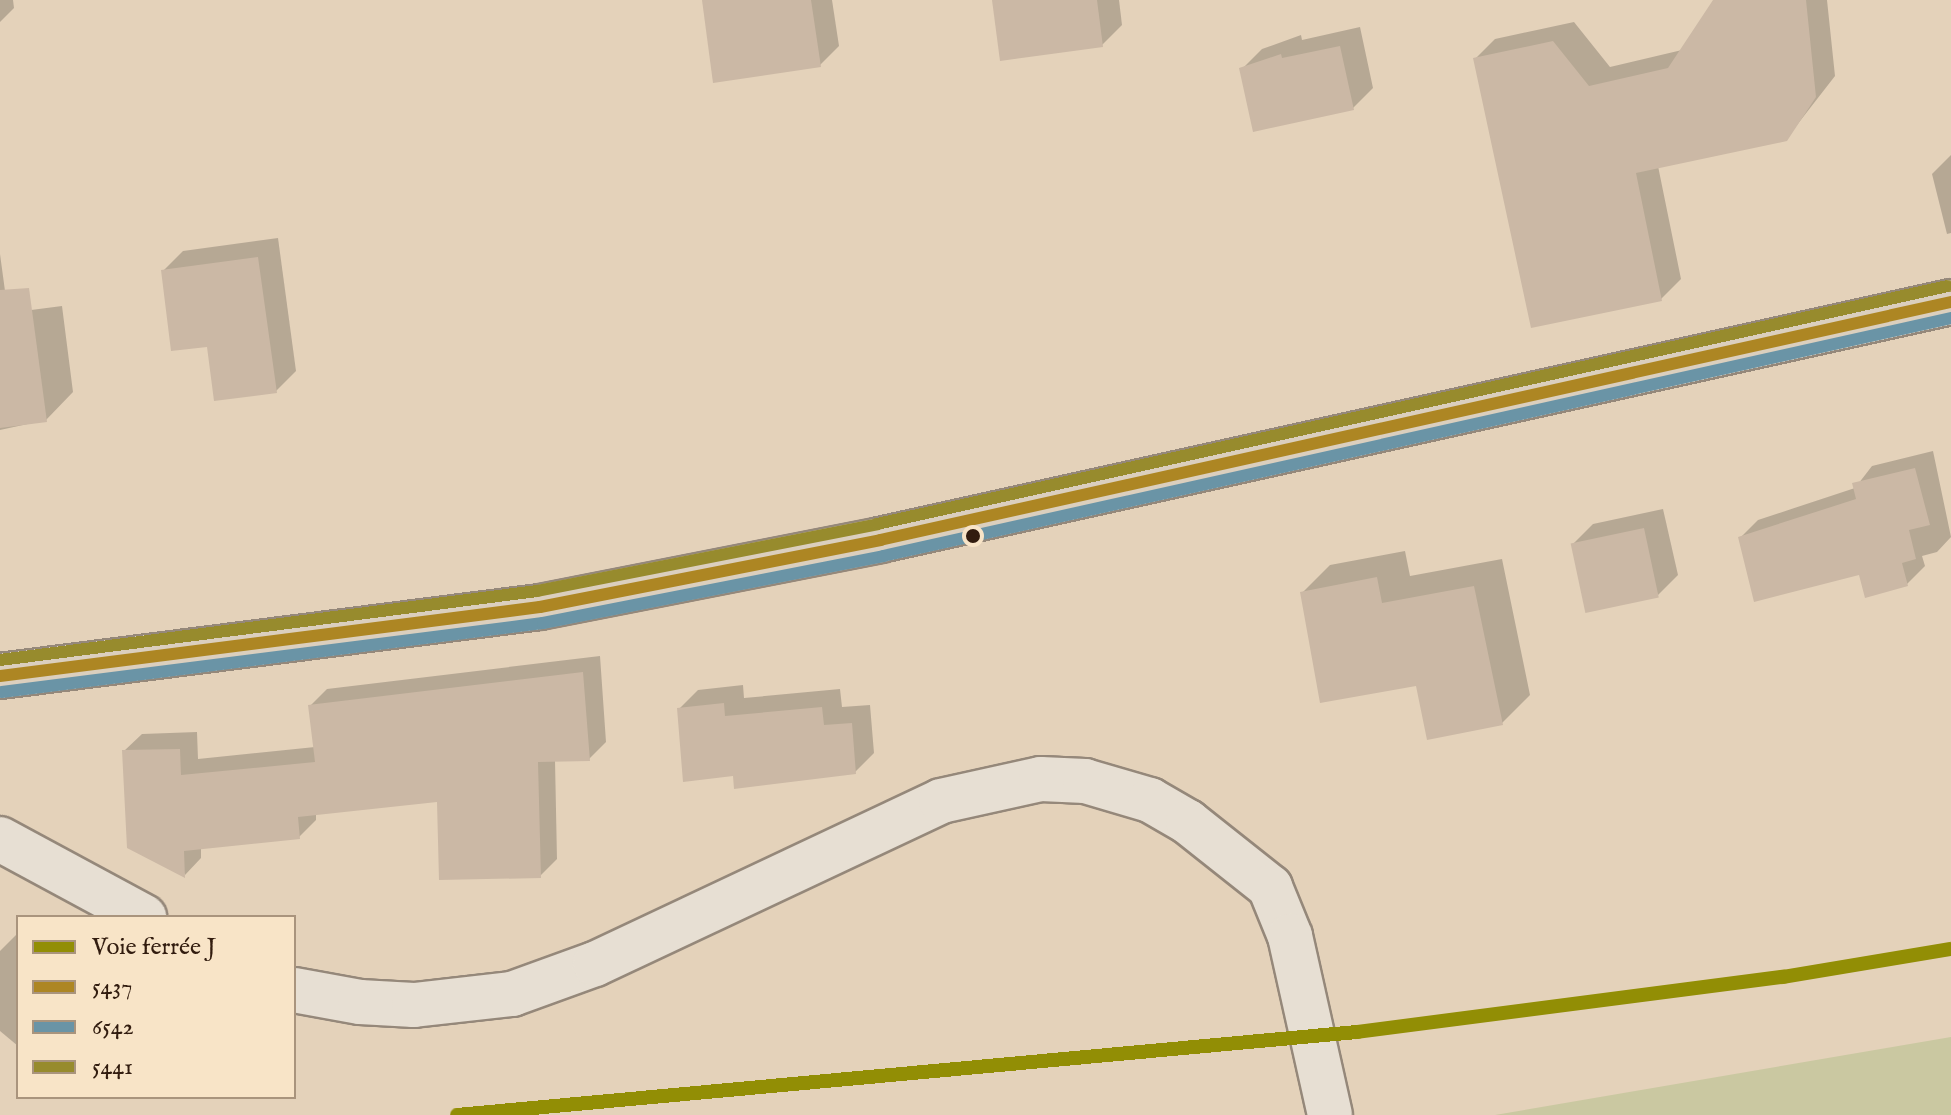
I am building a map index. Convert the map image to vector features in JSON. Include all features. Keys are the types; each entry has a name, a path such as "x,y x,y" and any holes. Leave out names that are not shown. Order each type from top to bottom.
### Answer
{"main road":[{"path":"0,676 586,598 880,540 1951,302"}],"street":[{"path":"296,990 360,1002 414,1005 512,994 595,964 941,801 1041,779 1121,788 1188,822 1270,887 1290,936 1330,1115"},
{"path":"0,839 140,915"}],"shaded area":[{"path":"1951,1037 1951,1115 1495,1115"}],"building":[{"path":"702,0 811,0 821,67 713,83"},
{"path":"992,0 1097,0 1103,47 1000,61"},
{"path":"1713,0 1806,0 1816,97 1787,141 1636,173 1662,301 1531,328 1473,58 1553,41 1589,86 1668,68"},
{"path":"1340,46 1354,110 1253,132 1239,68 1281,54 1282,58"},
{"path":"258,257 277,393 214,401 207,347 171,351 161,270"},
{"path":"29,288 47,422 0,428 0,290"},
{"path":"1915,468 1930,525 1909,530 1916,559 1902,563 1908,586 1865,598 1859,575 1754,602 1738,537 1856,499 1852,483"},
{"path":"1644,528 1659,597 1585,613 1571,544"},
{"path":"1377,577 1382,603 1474,586 1503,725 1427,740 1416,686 1320,703 1300,592"},
{"path":"583,672 590,761 538,762 541,878 439,880 437,802 298,817 300,839 184,851 185,878 127,848 122,750 180,749 181,775 315,762 308,705"},
{"path":"724,703 725,716 822,707 824,725 852,723 856,774 734,789 733,776 683,782 677,708"}],"rail line":[{"name":"J","path":"457,1115 1357,1032 1783,977 1951,949"}],"transit line":[{"name":"5441","path":"0,660 537,591 877,524 1948,286"},
{"name":"5437","path":"0,676 540,607 880,540 1951,302"},
{"name":"6542","path":"2,692 543,623 883,556 1951,318"}]}
